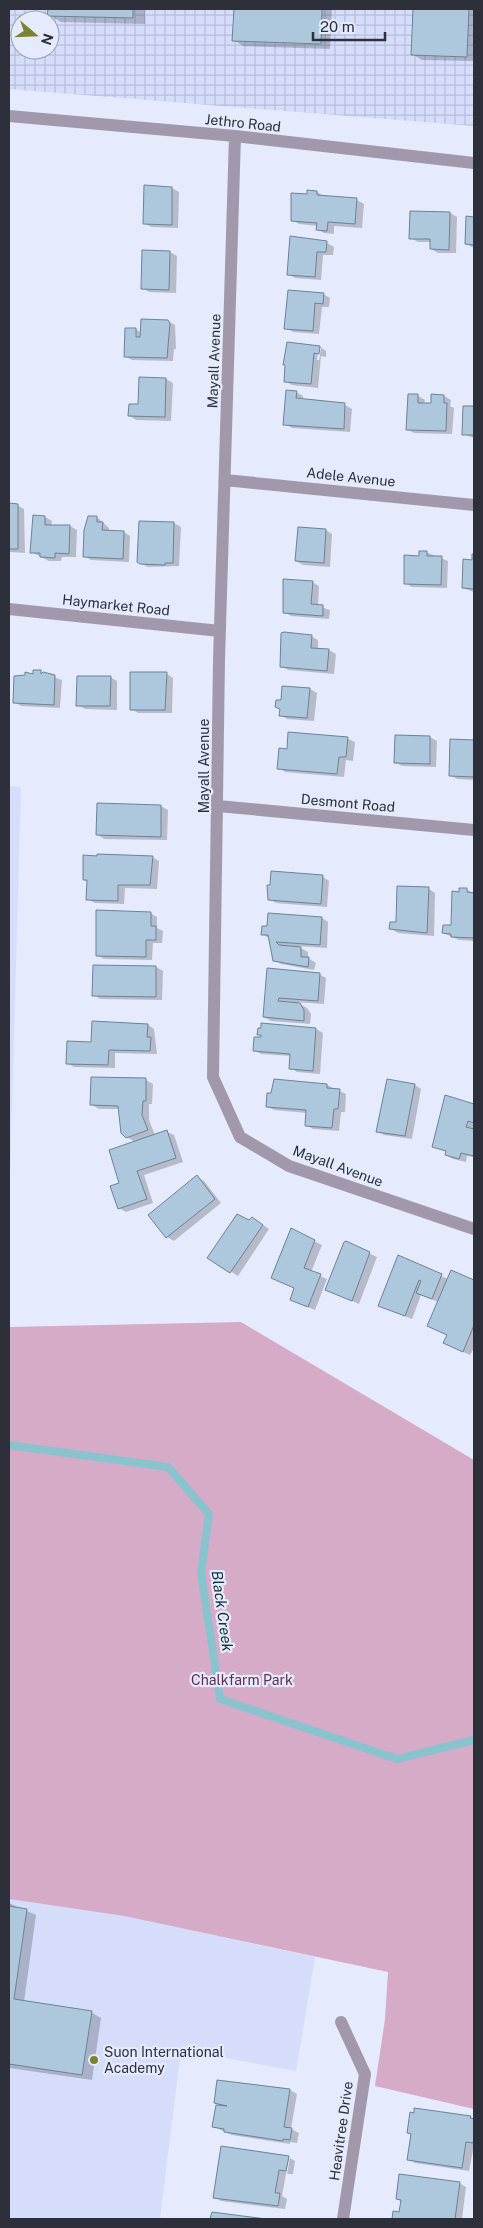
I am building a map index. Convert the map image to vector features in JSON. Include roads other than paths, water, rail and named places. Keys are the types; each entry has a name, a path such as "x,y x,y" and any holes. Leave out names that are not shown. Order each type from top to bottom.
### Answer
{"street":[{"name":"Jethro Road","path":"9,116 235,136 474,163"},
{"name":"Mayall Avenue","path":"235,136 220,631 213,1077 240,1137 289,1166 474,1230"},
{"name":"Adele Avenue","path":"225,480 474,504"},
{"name":"Haymarket Road","path":"9,609 220,631"},
{"name":"Desmont Road","path":"218,806 474,830"},
{"name":"Heavitree Drive","path":"341,2022 365,2074 343,2219"}],"waterway":[{"name":"Black Creek","path":"9,1445 168,1467 209,1514 201,1573 220,1699 397,1759 474,1740"}],"place":[{"name":"Suon International Academy","path":"94,2060"}],"park label":[{"name":"Chalkfarm Park","path":"242,1680"}]}
